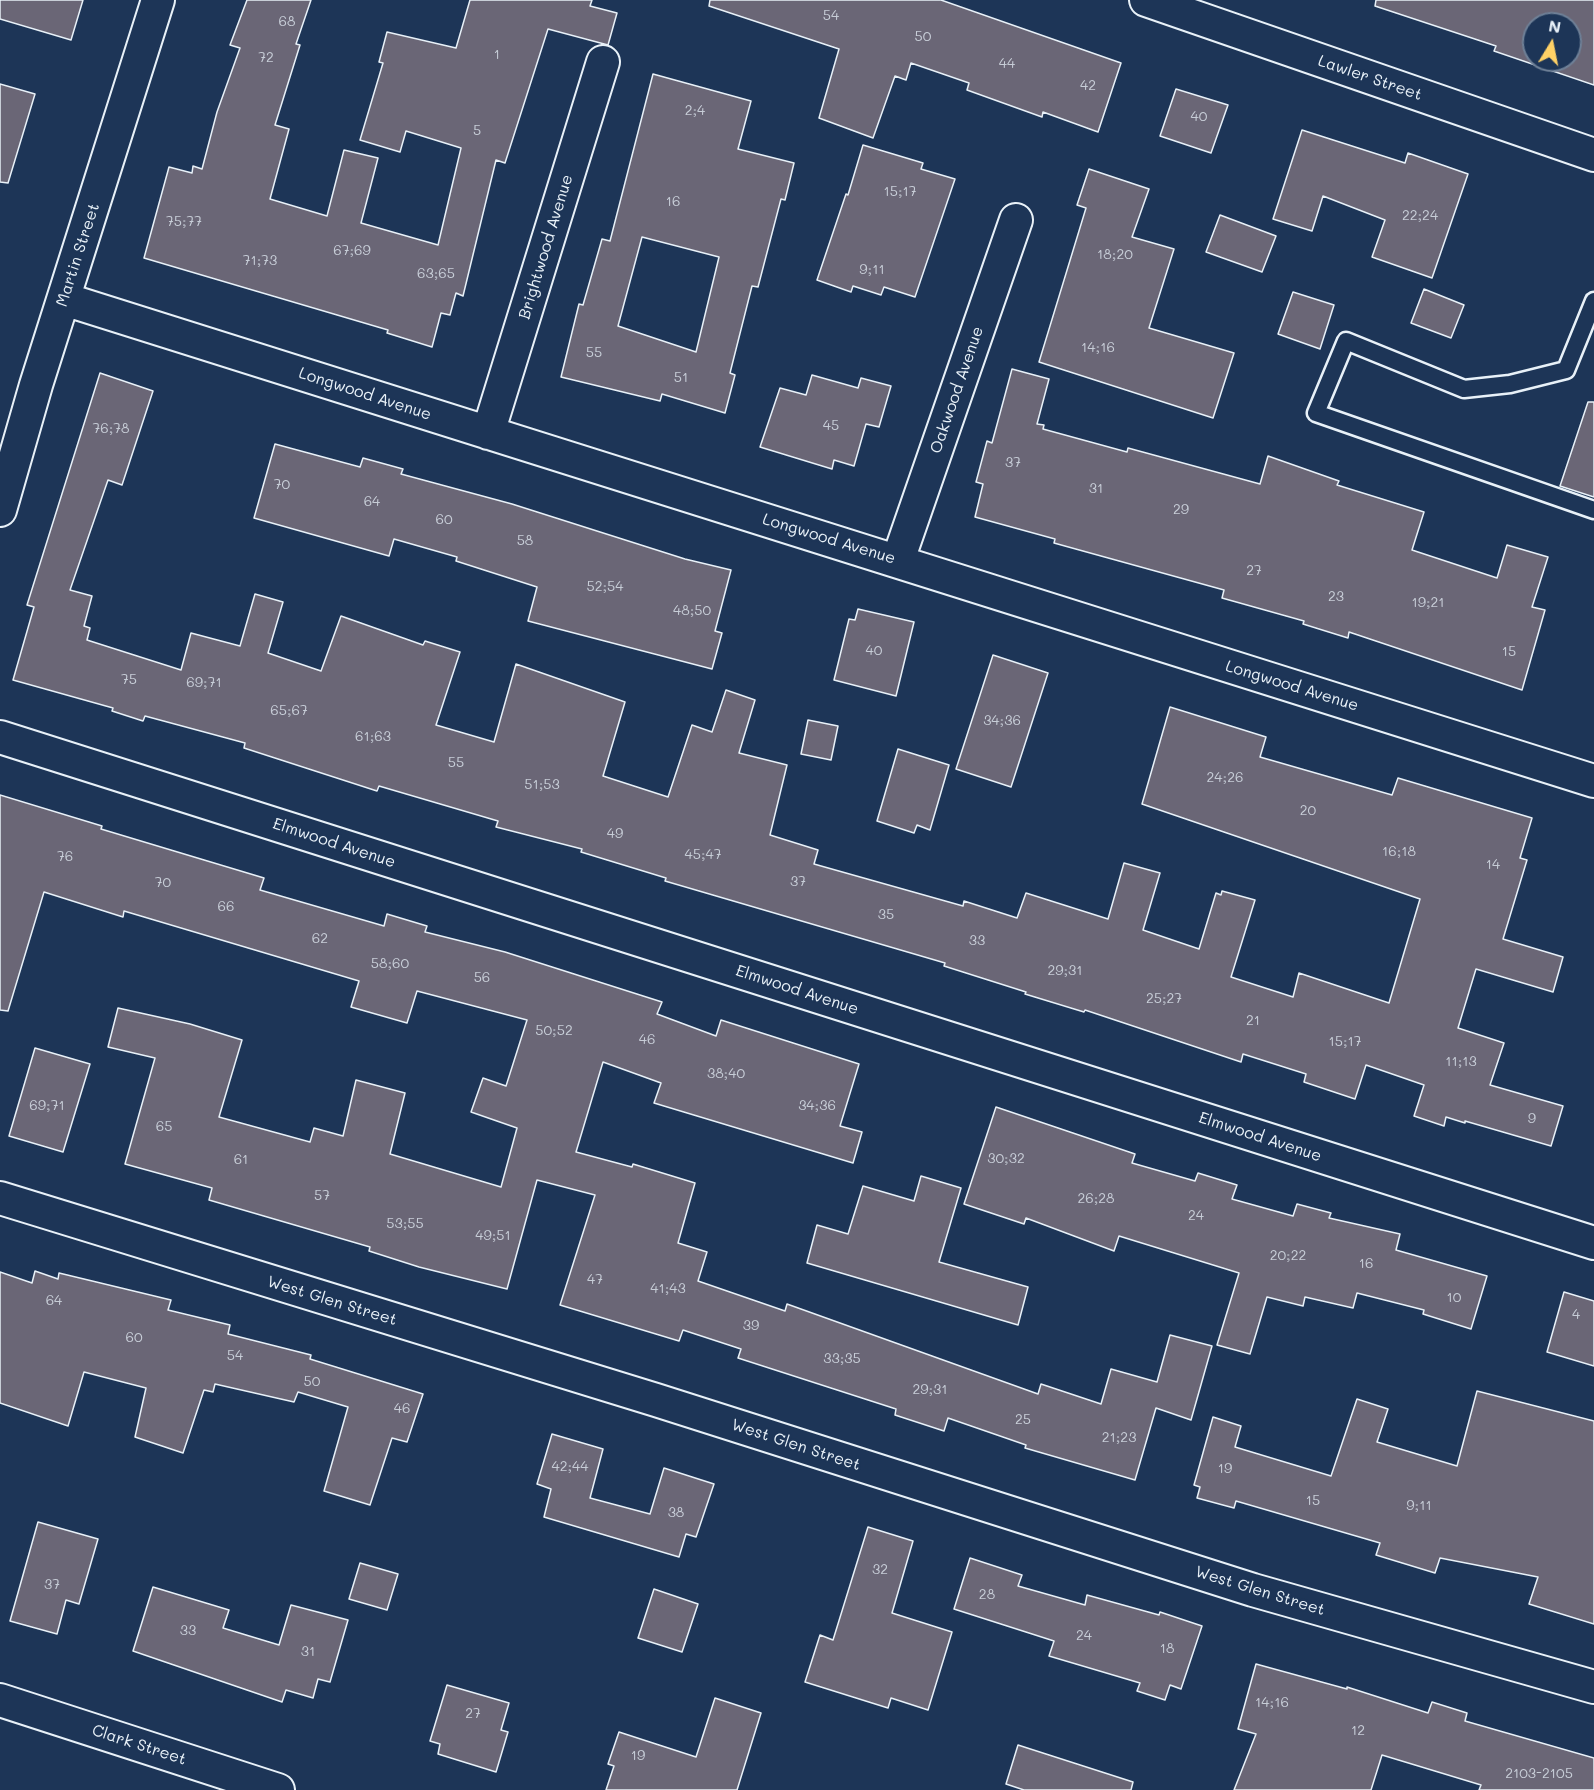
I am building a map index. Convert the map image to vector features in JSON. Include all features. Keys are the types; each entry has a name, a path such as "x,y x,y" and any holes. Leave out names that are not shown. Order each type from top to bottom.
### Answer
{"street":[{"name":"Martin Street","path":"0,510 158,0"},
{"name":"Lawler Street","path":"1146,0 1594,156"},
{"name":"Brightwood Avenue","path":"488,433 603,62"},
{"name":"Oakwood Avenue","path":"898,561 1016,220"},
{"name":"Longwood Avenue","path":"64,299 1594,781"},
{"name":"Elmwood Avenue","path":"0,737 1594,1243"},
{"name":"West Glen Street","path":"0,1198 656,1400 1253,1590 1594,1687"},
{"name":"Clark Street","path":"0,1700 278,1790"}],"lane":[{"path":"1594,301 1566,370 1510,384 1464,388 1346,341 1316,413 1594,510"}],"building":[{"path":"0,0 83,0 71,40 0,19"},
{"path":"247,0 311,0 296,44 300,45 275,125 289,129 270,199 327,216 344,150 378,158 361,223 438,245 461,148 406,131 400,152 360,140 383,63 379,62 387,32 456,48 470,0 592,0 590,6 617,13 608,45 548,29 505,163 496,160 463,296 456,293 450,315 441,313 432,347 387,333 388,330 144,258 169,167 192,173 193,166 202,169 217,112 240,48 230,45"},
{"path":"710,0 941,0 1121,63 1098,132 1043,112 1042,117 967,90 969,83 911,63 906,80 895,76 873,138 819,118 839,49 709,6"},
{"path":"1376,0 1594,0 1594,85 1556,72 1582,72 1582,12 1522,12 1522,61 1494,51 1496,46 1375,6"},
{"path":"653,74 751,101 738,149 794,163 785,200 781,199 758,287 752,286 730,373 735,375 725,413 662,394 660,401 561,377 579,304 583,305 602,239 610,241","holes":["642,237 719,257 696,352 618,326"]},
{"path":"0,84 35,94 8,183 0,182"},
{"path":"1176,89 1228,105 1211,153 1160,136"},
{"path":"1302,130 1405,163 1408,153 1468,174 1432,278 1372,257 1385,220 1323,196 1312,231 1273,219"},
{"path":"863,145 923,163 921,169 955,179 915,297 884,287 881,295 853,286 851,292 817,280 846,194 848,195"},
{"path":"1089,169 1149,189 1132,237 1174,249 1149,328 1234,353 1213,418 1039,362 1086,208 1077,205"},
{"path":"1220,215 1276,236 1262,272 1206,252"},
{"path":"1424,289 1464,305 1451,338 1411,323"},
{"path":"1293,292 1334,305 1320,349 1278,334"},
{"path":"1012,369 1049,379 1037,424 1044,425 1043,429 1127,452 1128,448 1260,484 1268,456 1339,481 1337,485 1424,512 1412,550 1497,578 1507,545 1548,557 1532,607 1545,610 1522,690 1349,632 1348,638 1303,624 1304,621 1222,598 1224,590 1054,543 1055,539 975,517 983,484 976,482 987,441 992,443"},
{"path":"100,373 153,391 122,485 108,480 70,590 92,596 84,626 90,628 87,640 181,670 191,633 240,646 255,594 283,602 268,653 321,671 341,616 423,645 425,641 460,652 436,725 494,742 516,664 625,702 603,776 668,797 692,725 712,732 726,690 755,700 739,753 787,765 770,835 818,850 814,864 963,906 964,901 1017,918 1026,893 1108,919 1124,863 1160,873 1143,930 1199,949 1216,893 1221,895 1222,891 1255,900 1231,977 1293,997 1299,973 1389,1003 1420,899 1142,804 1170,707 1266,737 1260,757 1392,795 1398,778 1532,818 1520,858 1527,860 1503,939 1563,957 1553,992 1476,969 1458,1028 1504,1043 1490,1085 1563,1106 1551,1146 1465,1121 1465,1123 1446,1117 1444,1126 1414,1116 1424,1085 1366,1065 1355,1099 1304,1082 1306,1074 1243,1054 1241,1062 1085,1010 1084,1012 1025,994 1026,992 944,966 945,963 665,881 666,878 581,852 582,849 496,827 498,821 379,786 377,791 244,748 245,743 145,716 143,721 112,711 113,708 13,680 34,607 27,605"},
{"path":"812,375 858,388 861,378 891,386 879,427 866,424 854,466 834,460 832,469 760,447 780,388 806,395"},
{"path":"1588,402 1594,402 1594,497 1560,486"},
{"path":"275,444 360,467 363,458 403,469 401,474 512,504 685,559 731,570 715,631 722,633 712,669 528,621 537,587 456,561 457,557 394,539 389,556 254,518"},
{"path":"858,609 914,622 896,696 834,680 849,619 855,620"},
{"path":"993,655 1048,673 1011,787 956,769"},
{"path":"808,720 838,726 831,760 801,754"},
{"path":"898,749 949,765 930,830 917,825 914,833 877,821"},
{"path":"0,795 102,826 101,829 264,878 260,890 384,926 387,914 427,926 425,932 505,952 662,1002 657,1014 716,1036 721,1020 859,1064 840,1126 862,1132 853,1163 654,1103 661,1083 603,1062 576,1152 632,1167 633,1164 695,1183 678,1243 707,1252 698,1281 785,1311 787,1304 1038,1394 1041,1384 1101,1404 1111,1369 1157,1382 1170,1335 1212,1346 1191,1420 1156,1408 1135,1480 1025,1448 1026,1445 948,1418 944,1431 895,1415 896,1409 738,1358 741,1349 683,1330 679,1341 560,1305 595,1195 537,1180 507,1289 419,1267 369,1251 370,1247 209,1200 212,1188 125,1164 155,1058 108,1047 118,1008 190,1024 242,1040 219,1117 310,1142 314,1128 343,1136 356,1080 405,1093 390,1154 501,1187 517,1128 471,1112 483,1078 506,1086 527,1020 417,991 407,1023 351,1007 359,981 124,911 123,917 44,892 8,1011 0,1010"},
{"path":"35,1048 90,1064 63,1152 9,1136"},
{"path":"996,1107 1135,1154 1132,1163 1195,1181 1198,1173 1237,1185 1232,1199 1293,1216 1297,1204 1331,1213 1329,1218 1400,1234 1396,1250 1487,1276 1471,1329 1423,1314 1424,1310 1357,1293 1353,1308 1305,1297 1303,1306 1267,1297 1250,1354 1217,1345 1239,1273 1119,1236 1114,1251 1026,1218 1024,1224 964,1204"},
{"path":"921,1176 961,1188 939,1262 1028,1287 1018,1325 807,1263 817,1225 848,1234 863,1186 914,1201"},
{"path":"35,1271 58,1279 59,1273 171,1300 168,1310 230,1325 228,1334 311,1355 310,1359 423,1394 407,1442 392,1438 370,1505 324,1491 348,1407 298,1392 294,1402 215,1384 213,1392 204,1390 183,1453 135,1437 146,1388 84,1372 68,1426 0,1403 0,1272 32,1283"},
{"path":"1564,1292 1594,1301 1594,1366 1547,1352"},
{"path":"1477,1391 1594,1421 1594,1624 1529,1604 1538,1577 1440,1558 1435,1573 1376,1555 1380,1543 1236,1501 1234,1508 1197,1498 1200,1487 1194,1485 1213,1417 1241,1426 1235,1447 1331,1476 1357,1399 1388,1409 1377,1442 1457,1466"},
{"path":"552,1434 603,1449 590,1498 650,1514 664,1468 714,1484 696,1537 686,1534 679,1557 544,1517 551,1489 537,1484"},
{"path":"38,1522 98,1539 79,1604 66,1600 57,1634 10,1621"},
{"path":"868,1527 913,1541 892,1613 952,1632 928,1710 891,1698 888,1708 805,1682 820,1635 833,1640"},
{"path":"970,1558 1022,1575 1018,1586 1085,1605 1087,1595 1159,1615 1160,1612 1202,1626 1181,1689 1170,1685 1165,1700 1137,1691 1140,1683 1049,1656 1054,1641 954,1609"},
{"path":"360,1563 398,1574 387,1610 349,1599"},
{"path":"153,1587 229,1610 223,1628 279,1645 291,1605 348,1620 330,1682 318,1679 313,1698 286,1690 282,1702 133,1651"},
{"path":"654,1589 698,1604 682,1652 638,1638"},
{"path":"1256,1664 1347,1689 1347,1687 1428,1713 1432,1702 1467,1713 1465,1721 1594,1758 1594,1790 1479,1790 1481,1785 1382,1755 1371,1790 1234,1790 1256,1734 1238,1729"},
{"path":"447,1685 509,1703 501,1730 508,1732 496,1772 438,1754 440,1744 430,1741"},
{"path":"715,1698 761,1713 737,1790 606,1790 614,1766 608,1764 619,1732 696,1757"},
{"path":"1018,1745 1133,1782 1131,1790 1024,1790 1006,1784"}]}
